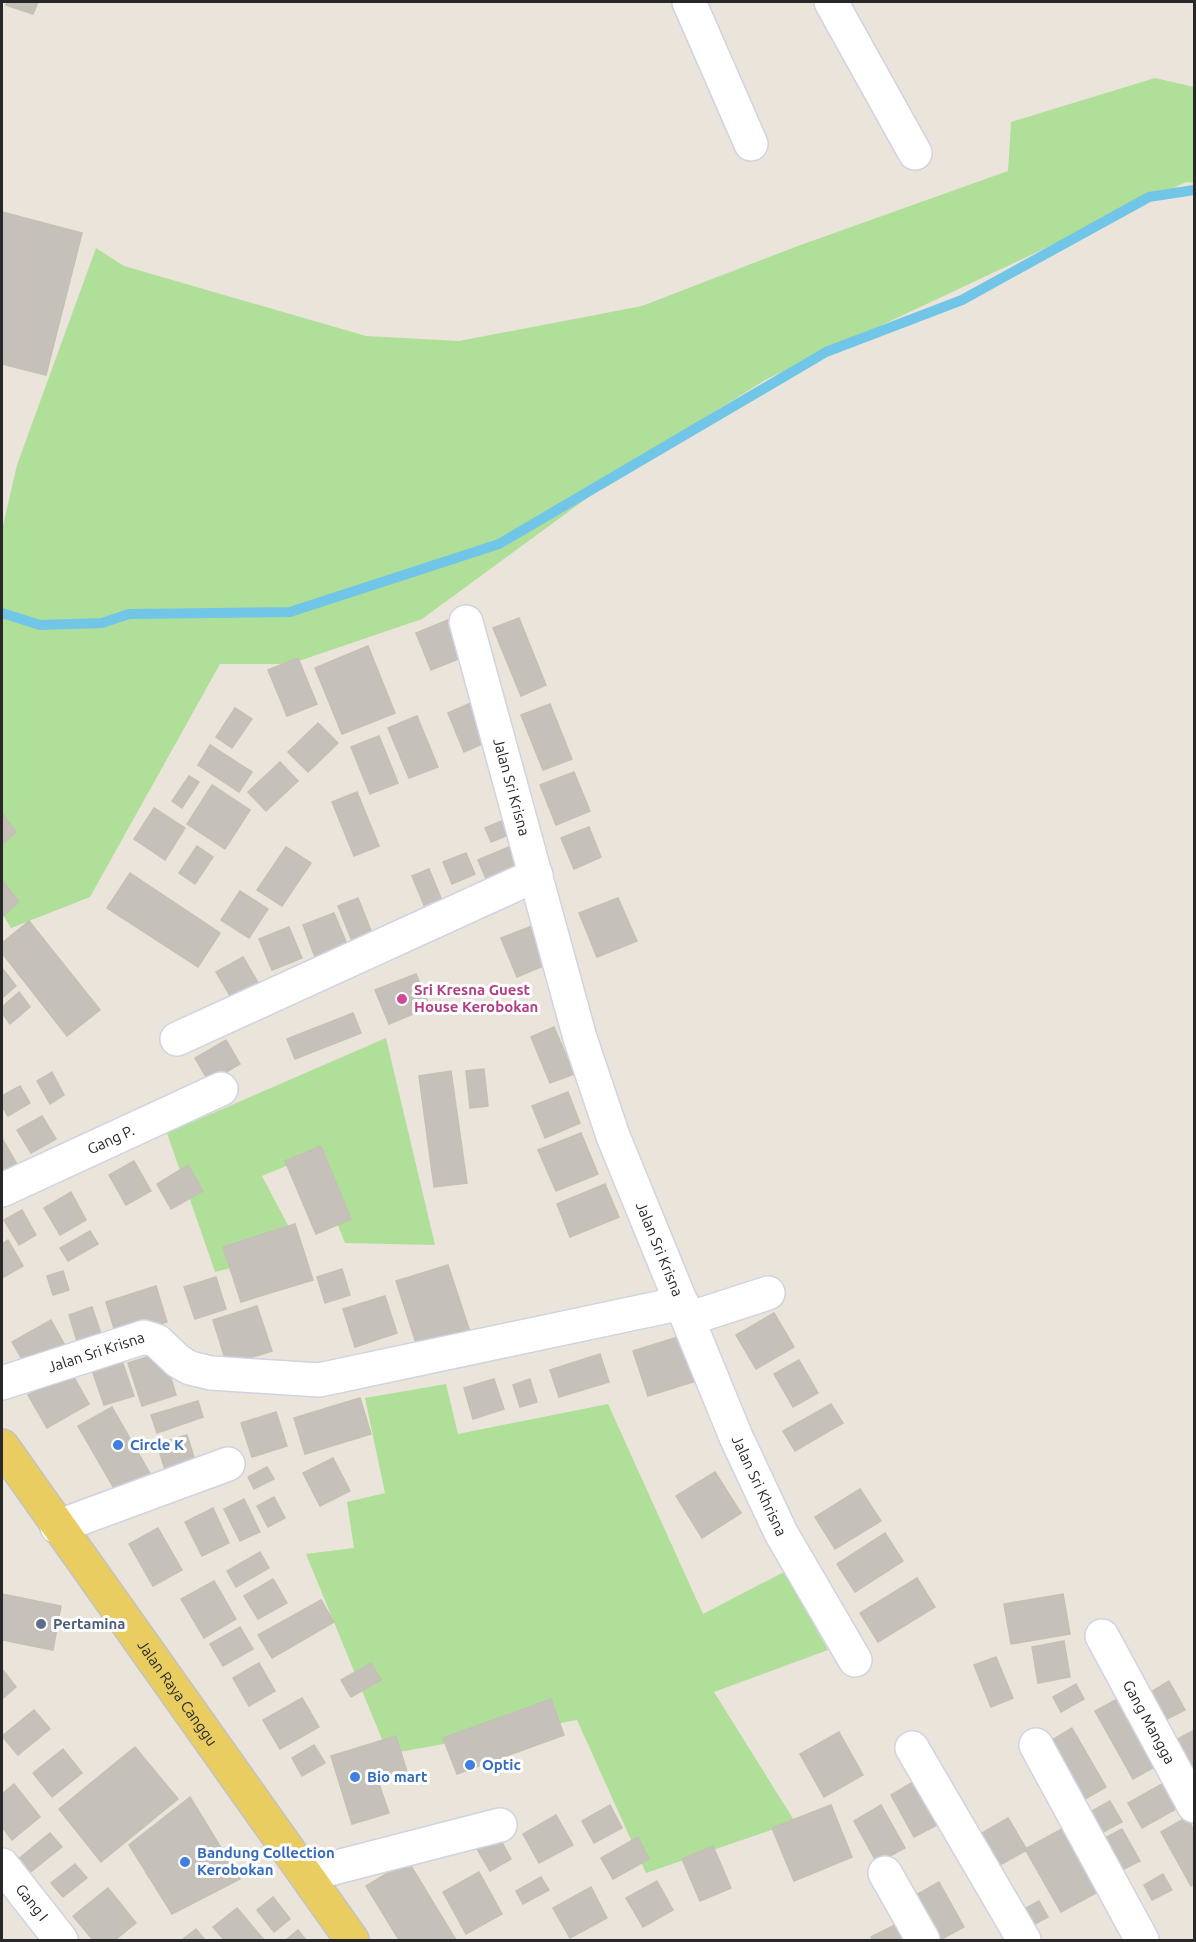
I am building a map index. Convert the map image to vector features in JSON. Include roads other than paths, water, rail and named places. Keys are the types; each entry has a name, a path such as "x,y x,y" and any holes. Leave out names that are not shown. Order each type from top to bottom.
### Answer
{"main road":[{"name":"Jalan Raya Canggu","path":"2,1446 351,1941"}],"street":[{"path":"689,2 751,144"},
{"path":"831,2 915,153"},
{"name":"Jalan Sri Krisna","path":"2,1383 144,1337 157,1341 178,1361 190,1368 211,1373 320,1380 685,1311 613,1136 580,1038 466,622"},
{"path":"177,1039 536,875"},
{"name":"Gang P.","path":"2,1190 221,1089"},
{"path":"685,1311 768,1293"},
{"name":"Jalan Sri Khrisna","path":"685,1311 736,1437 781,1533 855,1660"},
{"path":"57,1527 228,1464"},
{"name":"Gang Mangga","path":"1102,1636 1194,1806"},
{"path":"1036,1745 1142,1941"},
{"path":"912,1748 1024,1941"},
{"path":"306,1875 500,1824"},
{"name":"Gang I","path":"2,1865 61,1941"},
{"path":"885,1873 923,1941"}],"waterway":[{"path":"2,613 40,625 102,623 129,614 290,612 499,544 826,352 962,300 1149,197 1194,190"}],"place":[{"name":"Sri Kresna Guest House Kerobokan","path":"402,999"},
{"name":"Circle K","path":"118,1445"},
{"name":"Pertamina","path":"41,1624"},
{"name":"Optic","path":"470,1765"},
{"name":"Bio mart","path":"355,1777"},
{"name":"Bandung Collection Kerobokan","path":"185,1862"}]}
